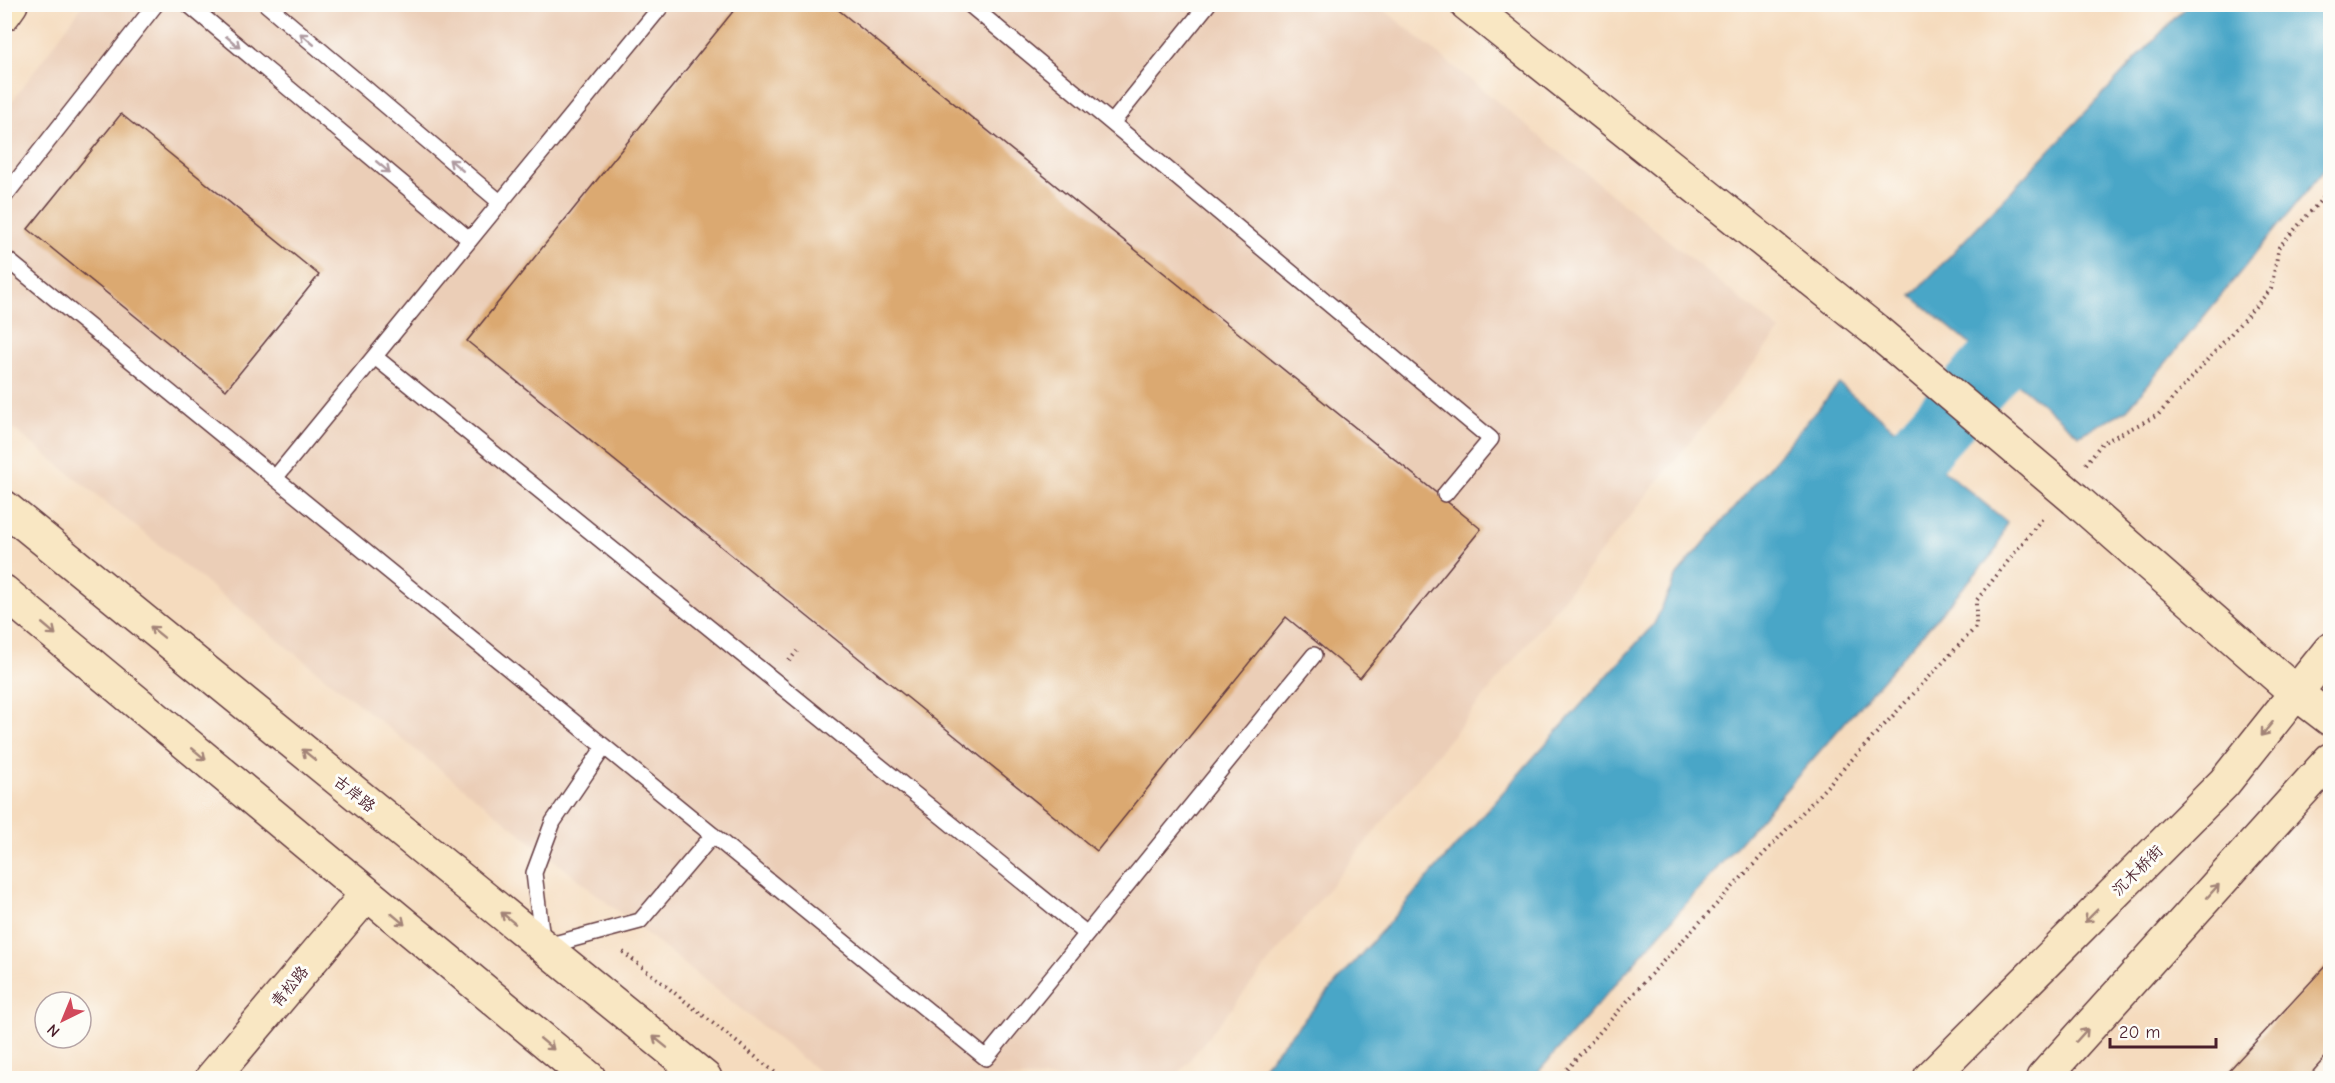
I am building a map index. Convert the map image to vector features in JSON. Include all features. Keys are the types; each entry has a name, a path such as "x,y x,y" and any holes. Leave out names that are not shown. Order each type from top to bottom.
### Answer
{"street":[{"path":"4,14 11,4"},
{"path":"1467,4 1875,330 2069,492 2296,693 2331,719"},
{"name":"古岸路","path":"4,507 705,1078"},
{"path":"4,592 589,1078"},
{"name":"沉木桥街","path":"1930,1078 2224,783 2331,650"},
{"path":"2043,1078 2331,760"},
{"name":"青松路","path":"212,1078 367,894"}],"lane":[{"path":"4,197 156,4"},
{"path":"188,4 470,240"},
{"path":"266,4 501,203"},
{"path":"275,478 663,4"},
{"path":"969,4 1491,439 1445,494"},
{"path":"1112,123 1208,4"},
{"path":"4,257 986,1058 1314,655"},
{"path":"375,357 1087,934"},
{"path":"604,747 553,822 534,873 543,947 640,921 713,834"}],"path":[{"path":"1559,1078 1662,962 1976,627 1976,601 2069,492 2103,443 2158,415 2271,289 2279,247 2331,190"},
{"path":"598,932 782,1078"}],"shaded area":[{"path":"83,5 1378,5 1780,331 1175,1078 827,1078 5,422 5,111"}],"water":[{"path":"2188,4 2330,5 2330,163 2127,410 2079,435 1912,296"},
{"path":"1839,384 2007,522 1997,549 1533,1078 1253,1078 1532,759 1654,624 1677,575"}],"building":[{"path":"739,4 831,4 1481,529 1360,678 1286,617 1097,851 467,341"},
{"path":"121,114 319,275 226,390 28,229"},
{"path":"2330,961 2330,1052 2307,1078 2222,1078"}],"waterway":[{"path":"1860,515 2051,301"}]}
